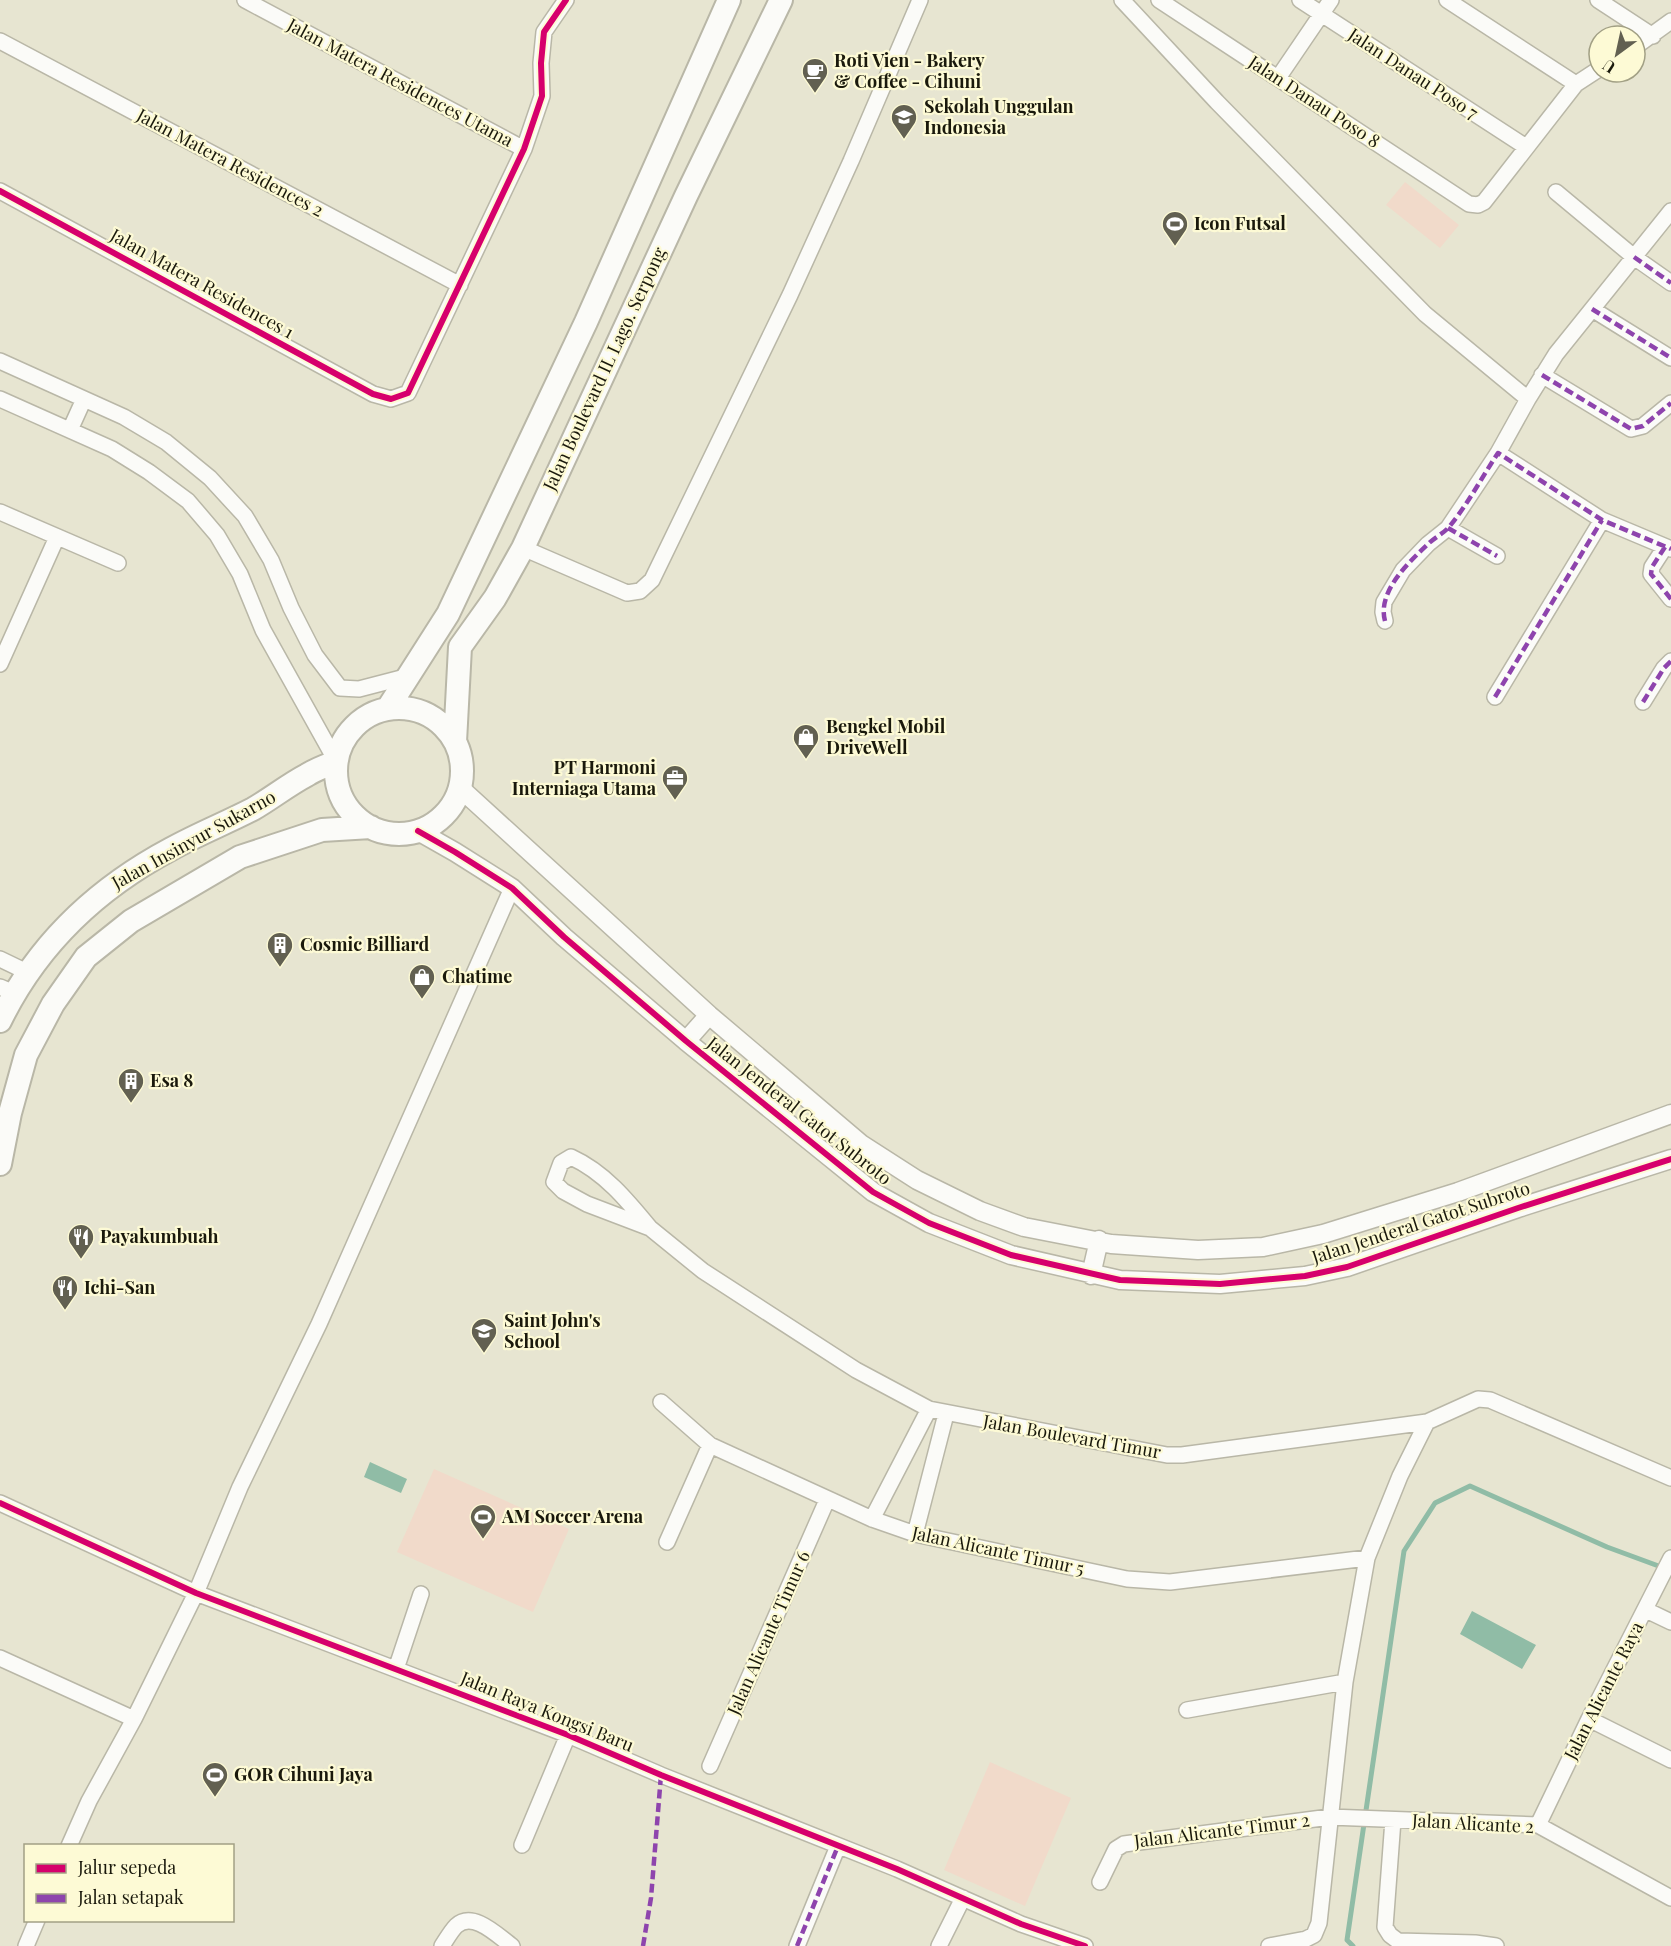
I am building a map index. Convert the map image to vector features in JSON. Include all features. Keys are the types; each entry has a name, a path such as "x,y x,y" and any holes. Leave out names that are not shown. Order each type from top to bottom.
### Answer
{"main road":[{"name":"Jalan Boulevard IL Lago. Serpong","path":"388,708 448,614 586,322 729,0"},
{"name":"Jalan Boulevard IL Lago. Serpong","path":"455,742 460,647 495,598 522,548 781,0"},
{"path":"586,322 620,337"},
{"path":"388,708 404,708 420,711 434,718 446,729 461,756 463,772 454,803 432,825 402,834 386,833 358,819 343,800 336,777 336,762 345,739 360,721 388,708"},
{"name":"Jalan Insinyur Sukarno","path":"0,1021 7,990 27,972 99,894 134,870 171,849 254,808 308,774 336,762"},
{"name":"Jalan Insinyur Sukarno","path":"0,1164 10,1113 26,1054 53,1004 86,957 131,921 240,856 322,830 371,827"}],"street":[{"name":"Jalan Matera Residences Utama","path":"245,0 524,149"},
{"path":"459,285 524,149 542,96 541,63 544,32 566,0"},
{"path":"522,548 627,593 640,591 652,580 790,295 920,0"},
{"path":"1122,0 1217,102 1425,314 1528,399"},
{"name":"Jalan Danau Poso 8","path":"1159,0 1470,204 1478,205 1484,202 1526,147"},
{"name":"Jalan Danau Poso 7","path":"1300,0 1526,147"},
{"path":"1278,78 1330,0"},
{"path":"1447,0 1576,84"},
{"path":"1598,0 1653,36"},
{"path":"1647,40 1671,21"},
{"name":"Jalan Matera Residences 2","path":"0,41 459,285"},
{"path":"1526,147 1576,84 1587,77"},
{"name":"Jalan Matera Residences 1","path":"0,191 373,394 391,399 408,393 459,285"},
{"path":"1556,192 1634,257 1671,283"},
{"path":"1385,621 1384,602 1403,570 1428,544 1448,528 1498,453 1542,375 1671,211"},
{"path":"1592,309 1671,358"},
{"path":"0,361 124,417 166,442 210,478 245,516 271,560 291,608 315,655 340,688 359,689 409,676"},
{"path":"1542,375 1631,429 1643,426 1671,403"},
{"path":"0,399 112,449 149,472 188,501 217,535 240,574 263,630 336,762"},
{"path":"70,430 84,399"},
{"path":"1498,453 1602,520 1668,548 1652,567 1651,574 1671,599"},
{"path":"0,512 118,563"},
{"path":"1495,696 1602,520"},
{"path":"1448,528 1497,556"},
{"path":"0,663 57,537"},
{"path":"1643,702 1664,668 1671,661"},
{"name":"Jalan Jenderal Gatot Subroto","path":"460,788 709,1015 861,1144 916,1180 980,1211 1024,1227 1111,1244 1198,1250 1263,1246 1323,1234 1458,1192 1671,1114"},
{"name":"Jalan Jenderal Gatot Subroto","path":"418,831 512,888 564,937 686,1041 873,1192 929,1223 1011,1255 1120,1280 1220,1284 1305,1276 1347,1267 1518,1208 1671,1159"},
{"path":"69,1844 89,1801 134,1719 196,1593 240,1487 319,1324 512,888"},
{"path":"0,959 27,972"},
{"path":"686,1041 709,1015"},
{"name":"Jalan Boulevard Timur","path":"650,1228 587,1204 563,1191 554,1182 561,1163 571,1157 583,1163 619,1191 650,1228 703,1271 856,1370 929,1409 946,1414 1167,1455 1182,1455 1427,1422 1478,1399 1490,1400 1671,1478"},
{"path":"1091,1275 1099,1240"},
{"name":"Jalan Alicante Timur 5","path":"661,1402 710,1445 872,1520 915,1534 1148,1582 1170,1582 1367,1558"},
{"path":"872,1520 929,1409"},
{"path":"915,1534 946,1414"},
{"path":"1269,1946 1306,1939 1314,1935 1319,1923 1335,1818 1345,1682 1367,1558 1400,1476 1427,1422"},
{"path":"667,1542 710,1445"},
{"name":"Jalan Alicante Timur 6","path":"710,1766 827,1500"},
{"name":"Jalan Raya Kongsi Baru","path":"0,1503 196,1593 568,1735 1021,1924 1085,1946"},
{"name":"Jalan Alicante Raya","path":"1538,1825 1588,1719 1671,1558"},
{"path":"396,1669 421,1594"},
{"path":"1649,1603 1671,1623"},
{"path":"0,1658 134,1719"},
{"path":"1187,1710 1345,1682"},
{"path":"1588,1719 1671,1760"},
{"path":"522,1845 568,1735"},
{"name":"Jalan Alicante 2","path":"1335,1818 1538,1825 1671,1898"},
{"name":"Jalan Alicante Timur 2","path":"1100,1882 1116,1849 1124,1844 1335,1818"},
{"path":"1389,1820 1386,1927 1390,1935 1398,1941 1475,1943 1496,1946"},
{"path":"797,1946 838,1846"},
{"path":"939,1946 963,1898"},
{"path":"442,1946 458,1924 467,1921 479,1922 512,1946"},
{"path":"26,1946 36,1922"}],"shaded area":[{"path":"1405,182 1459,225 1440,248 1386,205"},
{"path":"370,1462 407,1479 401,1493 364,1477"},
{"name":"AM Soccer Arena","path":"434,1469 569,1529 533,1612 397,1552"},
{"path":"1472,1611 1536,1645 1522,1669 1460,1634"},
{"path":"990,1762 1071,1798 1025,1906 944,1870"}],"waterway":[{"path":"1353,1946 1347,1940 1404,1551 1435,1503 1470,1486 1607,1547 1664,1568"}],"marked path":[{"path":"1634,257 1671,283"},
{"path":"1592,309 1671,358"},
{"path":"1542,375 1631,429 1643,426 1671,403"},
{"path":"1385,621 1386,599 1396,579 1430,542 1449,527 1498,453 1602,520 1671,549"},
{"path":"1495,697 1602,520"},
{"path":"1448,528 1497,556"},
{"path":"1665,547 1652,567 1651,574 1671,599"},
{"path":"1643,702 1664,668 1671,661"},
{"path":"643,1946 651,1898 661,1775"},
{"path":"797,1946 838,1846"}],"cycle path":[{"path":"0,191 373,394 391,399 408,393 524,149 542,96 541,63 544,32 566,0"},
{"path":"418,831 512,888 564,937 686,1041 873,1192 929,1223 1011,1255 1120,1280 1220,1284 1305,1276 1347,1267 1518,1208 1671,1159"},
{"path":"0,1503 196,1593 568,1735 661,1775 897,1869 1021,1924 1085,1946"}],"place":[{"name":"Roti Vien - Bakery & Coffee - Cihuni","path":"815,94"},
{"name":"Sekolah Unggulan Indonesia","path":"904,140"},
{"name":"Icon Futsal","path":"1175,247"},
{"name":"Bengkel Mobil DriveWell","path":"806,760"},
{"name":"PT Harmoni Interniaga Utama","path":"675,801"},
{"name":"Cosmic Billiard","path":"280,968"},
{"name":"Chatime","path":"422,1000"},
{"name":"Esa 8","path":"131,1104"},
{"name":"Payakumbuah","path":"81,1260"},
{"name":"Ichi-San","path":"65,1311"},
{"name":"Saint John's School","path":"484,1354"},
{"name":"AM Soccer Arena","path":"483,1540"},
{"name":"GOR Cihuni Jaya","path":"215,1798"}]}
